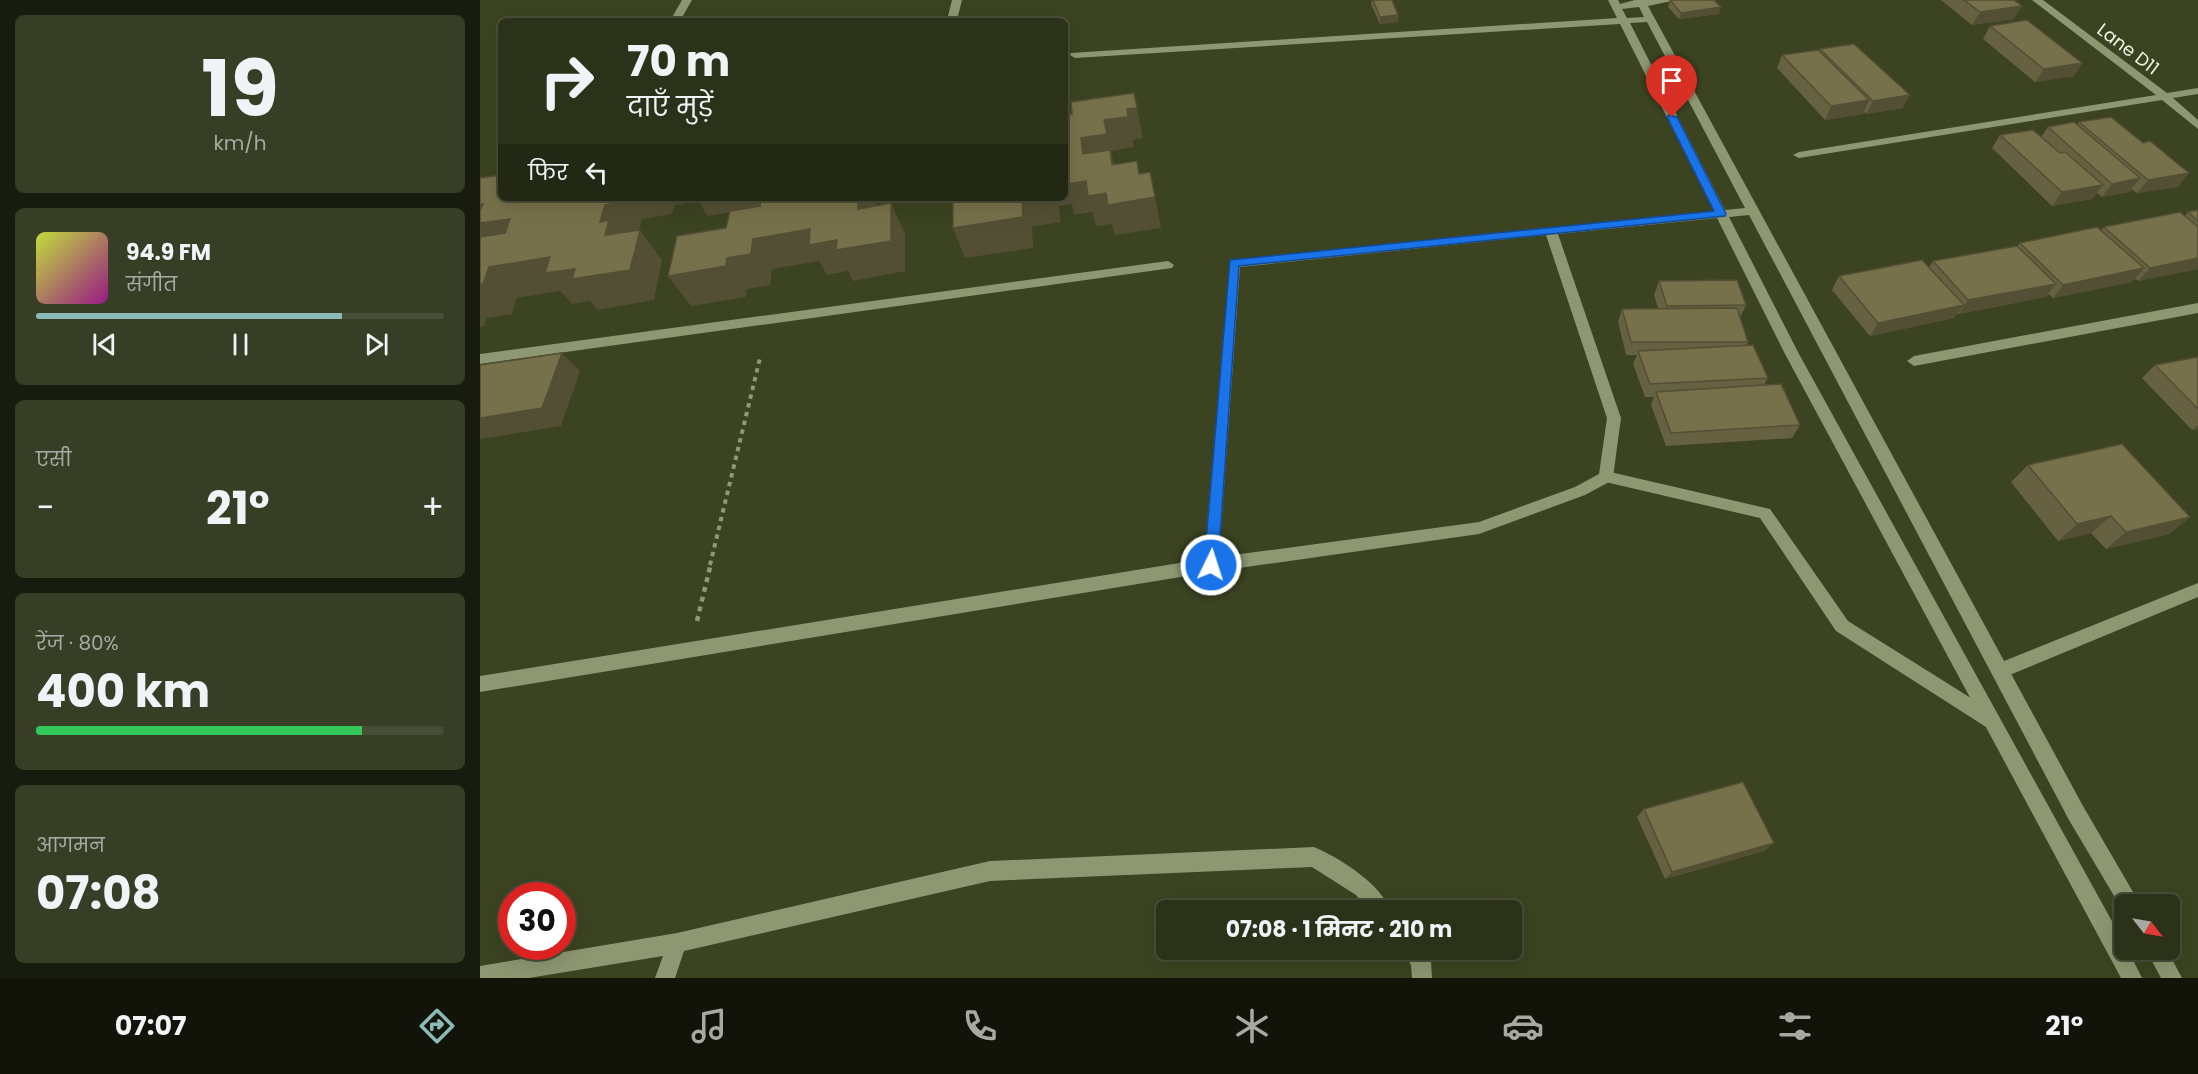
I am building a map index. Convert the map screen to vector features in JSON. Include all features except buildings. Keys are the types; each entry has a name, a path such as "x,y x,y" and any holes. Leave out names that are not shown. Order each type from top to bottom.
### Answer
{"street":[{"path":"677,18 687,0"},
{"path":"953,16 957,0"},
{"path":"1075,55 1618,9 1641,2 1671,0"},
{"name":"Lane D11","path":"2037,0 2164,96 2198,126"},
{"path":"1641,2 1750,211 2000,671 2124,894"},
{"path":"1618,9 1651,19"},
{"path":"1618,9 1792,354 2132,978"},
{"path":"1799,155 2198,91"},
{"path":"1211,565 1234,262 1750,211"},
{"path":"1551,231 1614,418 1606,477"},
{"path":"480,358 1168,265"},
{"path":"1914,361 2198,308"},
{"path":"480,684 1211,565 1479,528 1580,491 1606,477 1765,513 1842,626 1992,721"},
{"path":"2000,671 2198,590"},
{"path":"480,976 677,943 990,871 1314,857 1363,888 1372,900"},
{"path":"665,978 677,943"},
{"path":"1420,960 1422,978"},
{"path":"2162,960 2172,978"}],"path":[{"path":"691,648 760,358"}],"route":[{"path":"1211,565 1234,262 1721,214 1672,117"}]}
